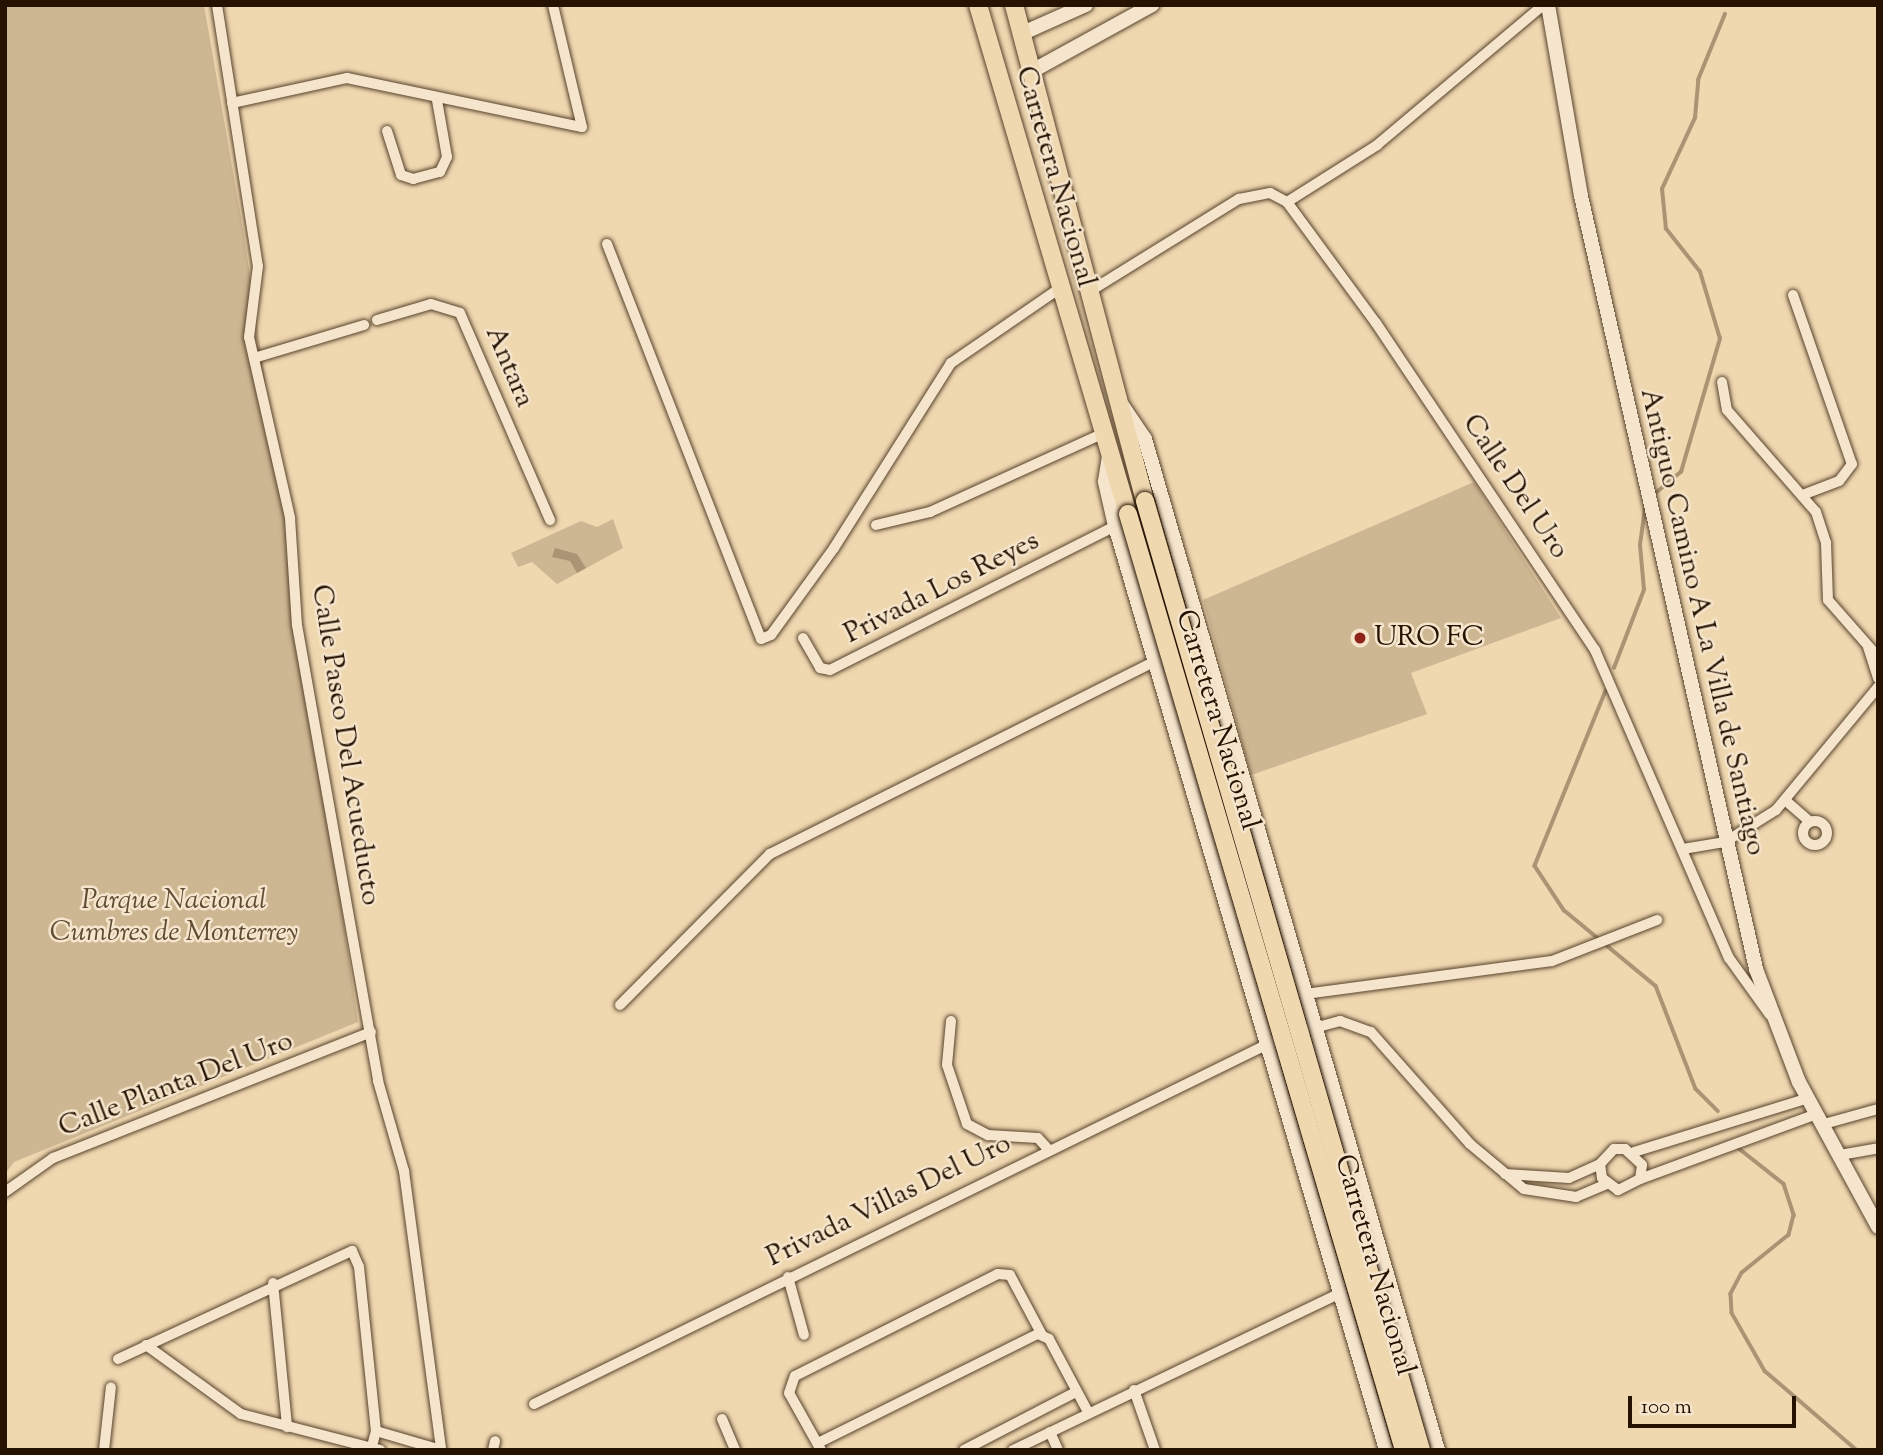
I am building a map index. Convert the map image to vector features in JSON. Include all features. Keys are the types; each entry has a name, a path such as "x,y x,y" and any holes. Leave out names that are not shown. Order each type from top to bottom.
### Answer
{"highway":[{"name":"Carretera Nacional","path":"978,5 1109,456 1121,520 1404,1450"},
{"name":"Carretera Nacional","path":"1014,5 1034,70 1145,501 1421,1450"}],"street":[{"name":"Calle Paseo Del Acueducto","path":"217,5 258,266 250,337 290,518 297,625 371,1032 404,1171 441,1450"},
{"path":"232,103 328,78 583,127 553,5"},
{"path":"1023,33 1086,5"},
{"path":"1034,70 1152,5"},
{"path":"1092,290 1239,199 1270,193 1287,202 1377,145 1543,5"},
{"name":"Antiguo Camino A La Villa de Santiago","path":"1548,5 1573,161 1654,504 1725,842 1771,1016 1808,1098 1878,1227"},
{"path":"387,131 401,175 412,179 440,172 447,157 437,100"},
{"name":"Calle Del Uro","path":"1287,202 1392,345 1595,650 1729,958 1771,1016"},
{"path":"607,244 761,639 771,635 834,548 951,363 1060,288"},
{"path":"1793,295 1852,464 1839,481 1805,494"},
{"name":"Antara","path":"377,320 431,304 460,313 550,520"},
{"path":"254,358 364,325"},
{"path":"1722,382 1727,410 1805,494 1823,530 1828,600 1878,657"},
{"path":"1120,403 1145,439 1304,986 1328,1084 1438,1450"},
{"path":"876,525 930,512 1102,434"},
{"path":"1121,520 1154,662 1249,996 1266,1044 1279,1098 1386,1450"},
{"name":"Privada Los Reyes","path":"803,638 820,668 830,670 1121,520"},
{"path":"1867,647 1878,678"},
{"path":"620,1005 770,854 1154,662"},
{"path":"1683,849 1725,842 1785,800 1878,687"},
{"path":"1785,800 1810,822"},
{"path":"1249,996 1280,999 1304,986 1552,961 1597,946 1657,920"},
{"path":"951,1021 947,1065 967,1124 988,1135 1038,1139 1048,1149"},
{"name":"Privada Villas Del Uro","path":"534,1404 1266,1044 1340,1021 1371,1032 1503,1173"},
{"name":"Calle Planta Del Uro","path":"5,1192 53,1158 371,1032"},
{"path":"1279,1098 1293,1072 1313,1071 1328,1084"},
{"path":"1503,1173 1552,1180 1600,1164 1614,1149 1634,1152 1808,1098"},
{"path":"1600,1164 1606,1184 1618,1190 1640,1179 1820,1119 1878,1109"},
{"path":"1839,1155 1878,1148"},
{"path":"1634,1152 1642,1165 1640,1179"},
{"path":"1503,1173 1552,1196 1584,1196 1606,1184"},
{"path":"118,1359 146,1345 273,1283 352,1251 359,1267 376,1448 287,1427 218,1401 146,1345"},
{"path":"1042,1335 820,1447 789,1393 795,1376 998,1274 1010,1275 1088,1412"},
{"path":"788,1277 804,1335"},
{"path":"273,1283 287,1427"},
{"path":"1013,1450 1339,1294"},
{"path":"104,1450 111,1387"},
{"path":"1134,1390 1155,1450"},
{"path":"964,1450 1076,1392"},
{"path":"722,1419 736,1450"},
{"path":"376,1431 441,1450"},
{"path":"1050,1432 1058,1450"}],"green space":[{"name":"Parque Nacional Cumbres de Monterrey","path":"5,5 204,5 244,235 358,1022 14,1162 5,1174"},
{"name":"URO FC","path":"1474,482 1561,618 1411,673 1427,714 1251,775 1203,600"},
{"path":"613,519 623,548 557,584 532,562 518,567 511,553 581,521 597,527"}],"shaded area":[{"path":"555,548 577,554 586,568 577,573 570,561 552,557"}],"waterway":[{"path":"1652,496 1681,472 1720,339 1700,272 1666,229 1662,189 1695,118 1698,80 1725,14"},
{"path":"1614,668 1644,590 1640,545 1646,501"},
{"path":"1606,691 1535,866 1564,910 1656,986 1696,1089 1718,1111"},
{"path":"1736,1146 1784,1184 1794,1215 1789,1235 1742,1273 1731,1294 1732,1313 1765,1371 1857,1450"}],"place":[{"name":"URO FC","path":"1360,638"}]}
